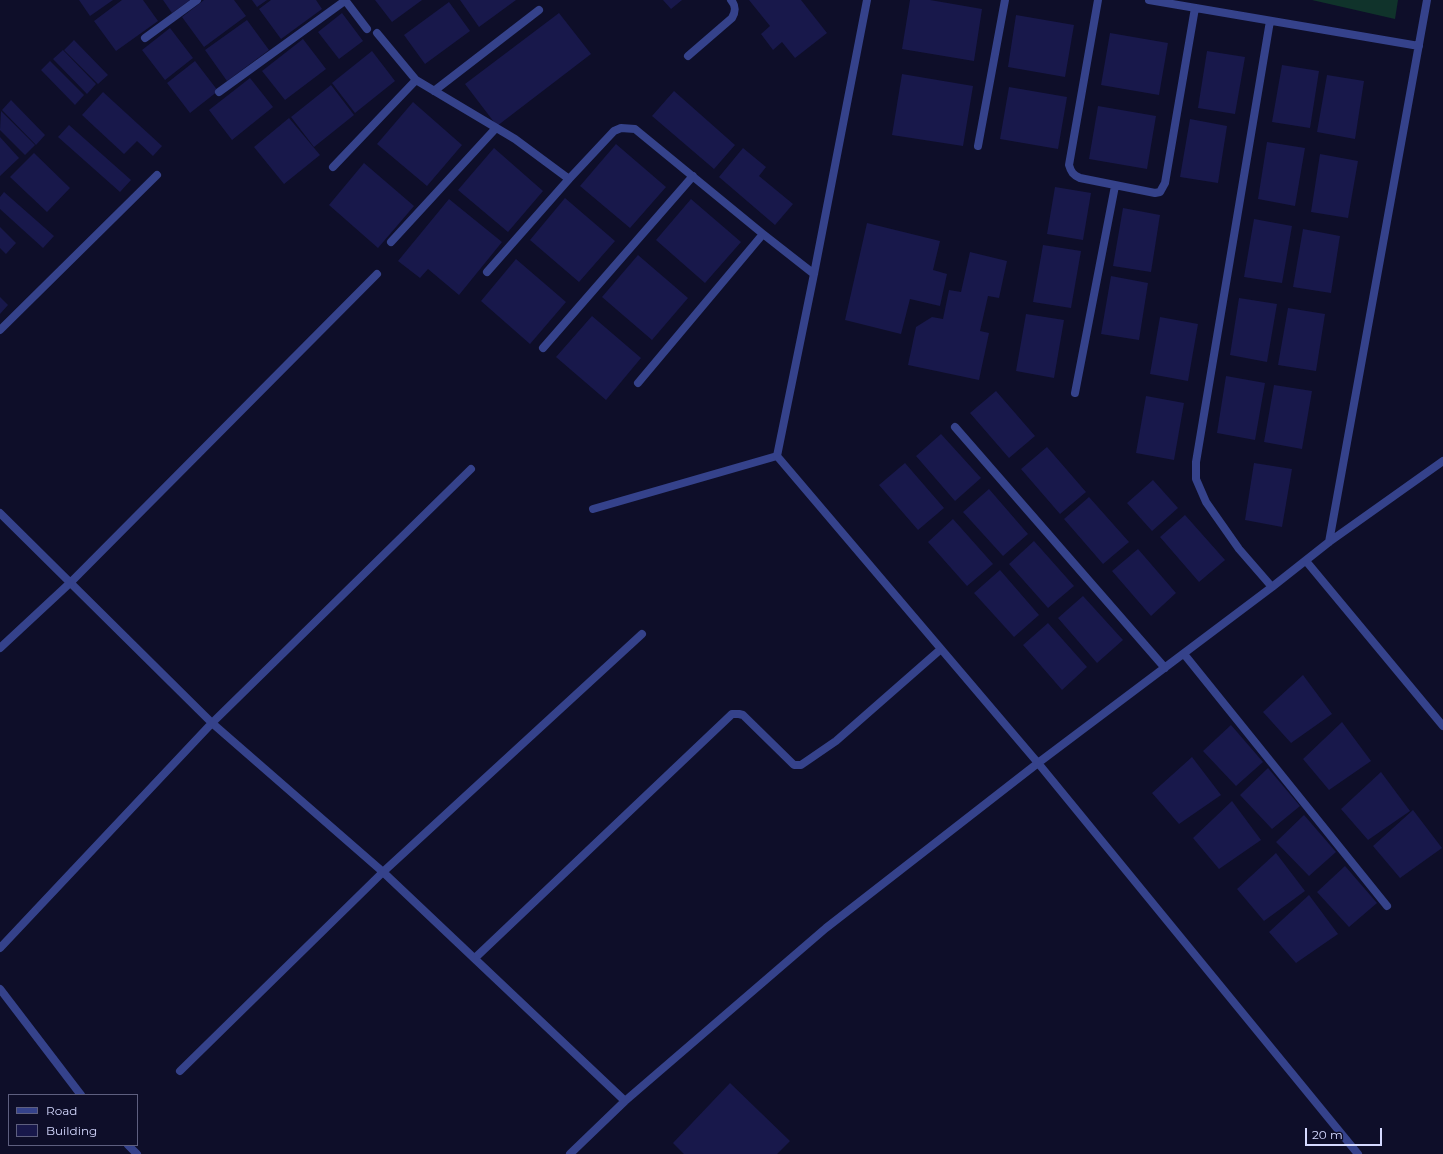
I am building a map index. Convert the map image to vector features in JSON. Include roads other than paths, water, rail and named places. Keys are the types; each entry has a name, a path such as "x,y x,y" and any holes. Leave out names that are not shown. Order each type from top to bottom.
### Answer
{"street":[{"path":"145,38 198,0"},
{"path":"219,92 345,0 368,29"},
{"path":"688,56 732,18 735,13 735,8 730,0"},
{"path":"777,456 867,0"},
{"path":"978,146 1005,0"},
{"path":"1098,0 1069,165 1073,175 1080,178 1155,193 1160,192 1164,188 1195,8"},
{"path":"1149,0 1172,2 1195,8 1419,46"},
{"path":"1329,542 1427,0"},
{"path":"434,90 539,10"},
{"path":"1270,20 1196,462 1196,479 1206,502 1239,549 1272,587"},
{"path":"377,33 416,80 515,139 569,179"},
{"path":"333,167 416,80"},
{"path":"391,242 496,128"},
{"path":"487,272 569,179 614,131 620,128 628,128 635,129 814,274"},
{"path":"0,330 157,175"},
{"path":"543,348 694,176"},
{"path":"1076,393 1115,186"},
{"path":"638,383 763,234"},
{"path":"0,648 71,582 377,274"},
{"path":"955,428 1165,668"},
{"path":"593,509 777,456"},
{"path":"777,456 1038,763 1358,1154"},
{"path":"570,1154 625,1101 826,928 1038,763 1184,654 1329,542 1443,461"},
{"path":"0,948 212,723 471,469"},
{"path":"0,513 212,723 383,872 625,1101"},
{"path":"1306,561 1443,726"},
{"path":"180,1071 383,872 642,634"},
{"path":"475,958 732,714 743,715 794,764 801,765 836,741 941,649"},
{"path":"1184,654 1387,906"},
{"path":"0,989 79,1094"},
{"path":"129,1146 137,1154"}]}
